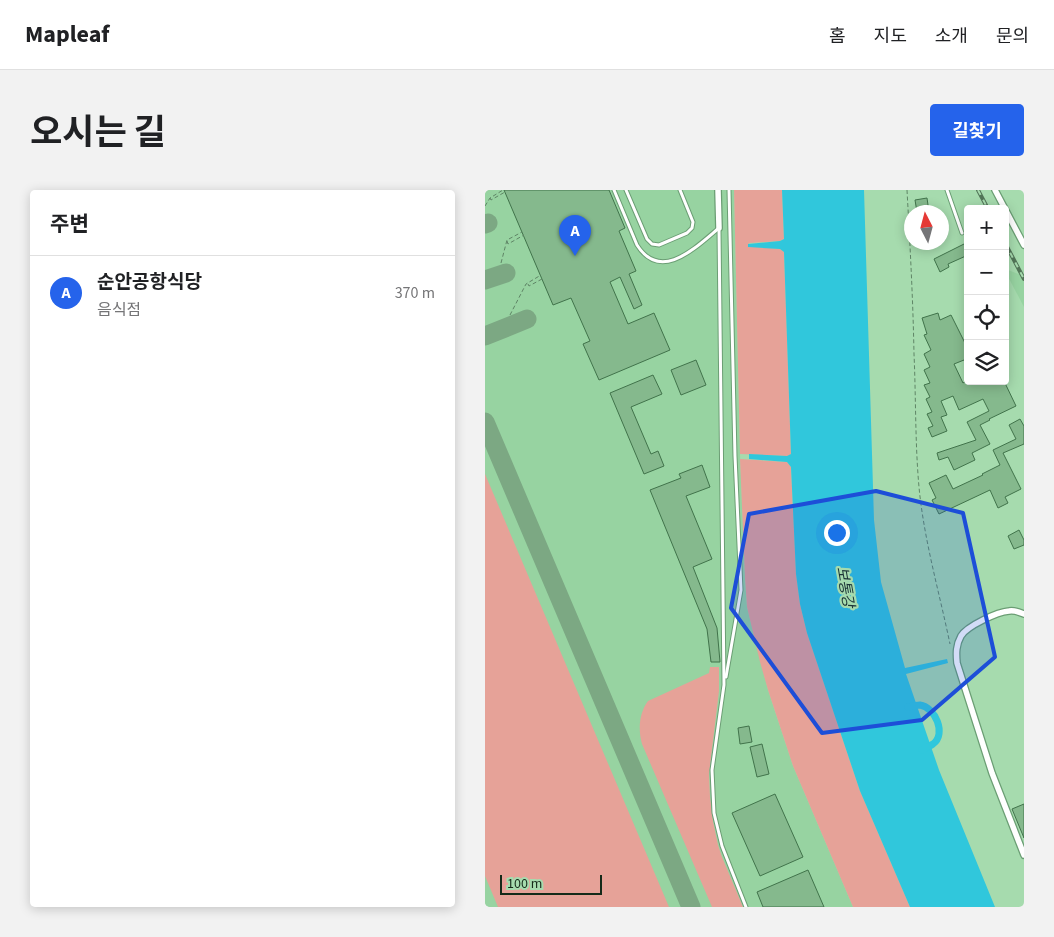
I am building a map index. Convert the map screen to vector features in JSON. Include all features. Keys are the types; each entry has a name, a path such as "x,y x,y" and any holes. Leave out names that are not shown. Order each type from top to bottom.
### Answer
{"street":[{"path":"718,190 719,228"},
{"path":"995,190 1024,245"},
{"path":"1024,614 1018,611 1005,611 973,625 965,630 955,651 970,708 992,773 1024,855"}],"lane":[{"path":"614,190 637,245 649,259 663,262 681,257 719,228"},
{"path":"626,190 647,239 655,245 663,244 687,233 692,228 693,222 680,190"},
{"path":"729,190 735,456 741,590 724,685 712,770 714,813 722,846 746,907"},
{"path":"947,190 962,233"},
{"path":"719,228 724,685"}],"path":[{"path":"907,190 919,487 930,556 952,650"},
{"path":"485,206 490,198 504,191"},
{"path":"501,263 507,240 522,232"},
{"path":"507,240 508,244 524,235"},
{"path":"510,315 528,283 541,276"},
{"path":"528,283 529,286 542,278"}],"highlighted area":[{"path":"876,491 963,513 995,657 922,720 822,733 731,608 749,514"}],"shaded area":[{"path":"485,190 734,190 740,454 747,607 768,690 793,766 853,907 485,907"},
{"path":"734,190 782,190 784,239 780,241 749,243 748,246 780,249 784,252 791,454 788,456 740,454"},
{"path":"1009,270 1024,276 1024,307 1009,279"},
{"path":"740,459 787,462 791,467 796,574 800,604 807,633 860,791 910,907 853,907 793,766 768,690 747,607"},
{"path":"485,474 669,907 498,907 485,876"},
{"path":"710,667 719,667 719,691 709,774 713,821 722,857 743,907 712,907 641,739 641,716 648,701 709,673"}],"water":[{"name":"보통강","path":"782,190 864,190 874,520 881,582 905,668 947,659 948,663 906,674 939,770 995,907 910,907 860,791 807,633 800,604 796,574 791,467 787,462 749,459 749,454 787,456 791,454 784,252 780,249 748,247 748,244 784,239"}],"building":[{"path":"504,190 609,190 625,228 619,231 636,271 629,274 642,305 634,309 620,277 610,282 628,324 654,313 670,350 599,380 583,344 590,341 571,298 553,305"},
{"path":"927,198 928,205 916,205 915,200"},
{"path":"964,244 964,257 948,264 949,267 940,272 934,259"},
{"path":"938,313 940,320 951,315 964,341 964,360 954,364 964,385 1006,385 1016,406 980,425 990,444 972,453 975,460 954,470 948,457 939,460 937,453 976,440 967,422 989,411 983,399 959,410 953,396 941,401 947,415 941,417 947,431 932,437 928,428 933,426 927,414 932,412 926,399 930,397 924,385 930,383 924,370 930,367 924,354 931,350 924,335 927,334 922,318"},
{"path":"696,360 706,385 681,395 671,370"},
{"path":"653,375 662,394 631,407 651,454 658,451 664,466 644,474 610,393"},
{"path":"1020,419 1024,426 1024,444 1003,453 1021,489 1005,497 1008,503 998,508 990,490 939,514 932,500 936,498 929,483 946,475 953,489 1000,465 993,450 1016,439 1009,425"},
{"path":"702,465 710,487 686,496 712,559 693,567 717,628 720,662 711,662 707,629 650,490 681,478 679,474"},
{"path":"1019,530 1024,540 1024,545 1014,549 1008,536"},
{"path":"749,726 752,742 740,744 738,728"},
{"path":"762,744 769,774 757,777 750,747"},
{"path":"775,794 803,857 760,876 732,813"},
{"path":"1024,804 1024,838 1012,809"},
{"path":"808,870 824,907 763,907 757,892"}],"waterway":[{"path":"908,707 915,705 925,707 934,716 939,728 937,740 922,750"}],"taxiway":[{"path":"485,280 506,273"},
{"path":"485,336 527,319"},
{"path":"485,422 691,907"}],"railway":[{"path":"978,190 986,205"},
{"path":"1009,250 1024,279"}],"place":[{"name":"순안공항식당","path":"575,256"}]}
